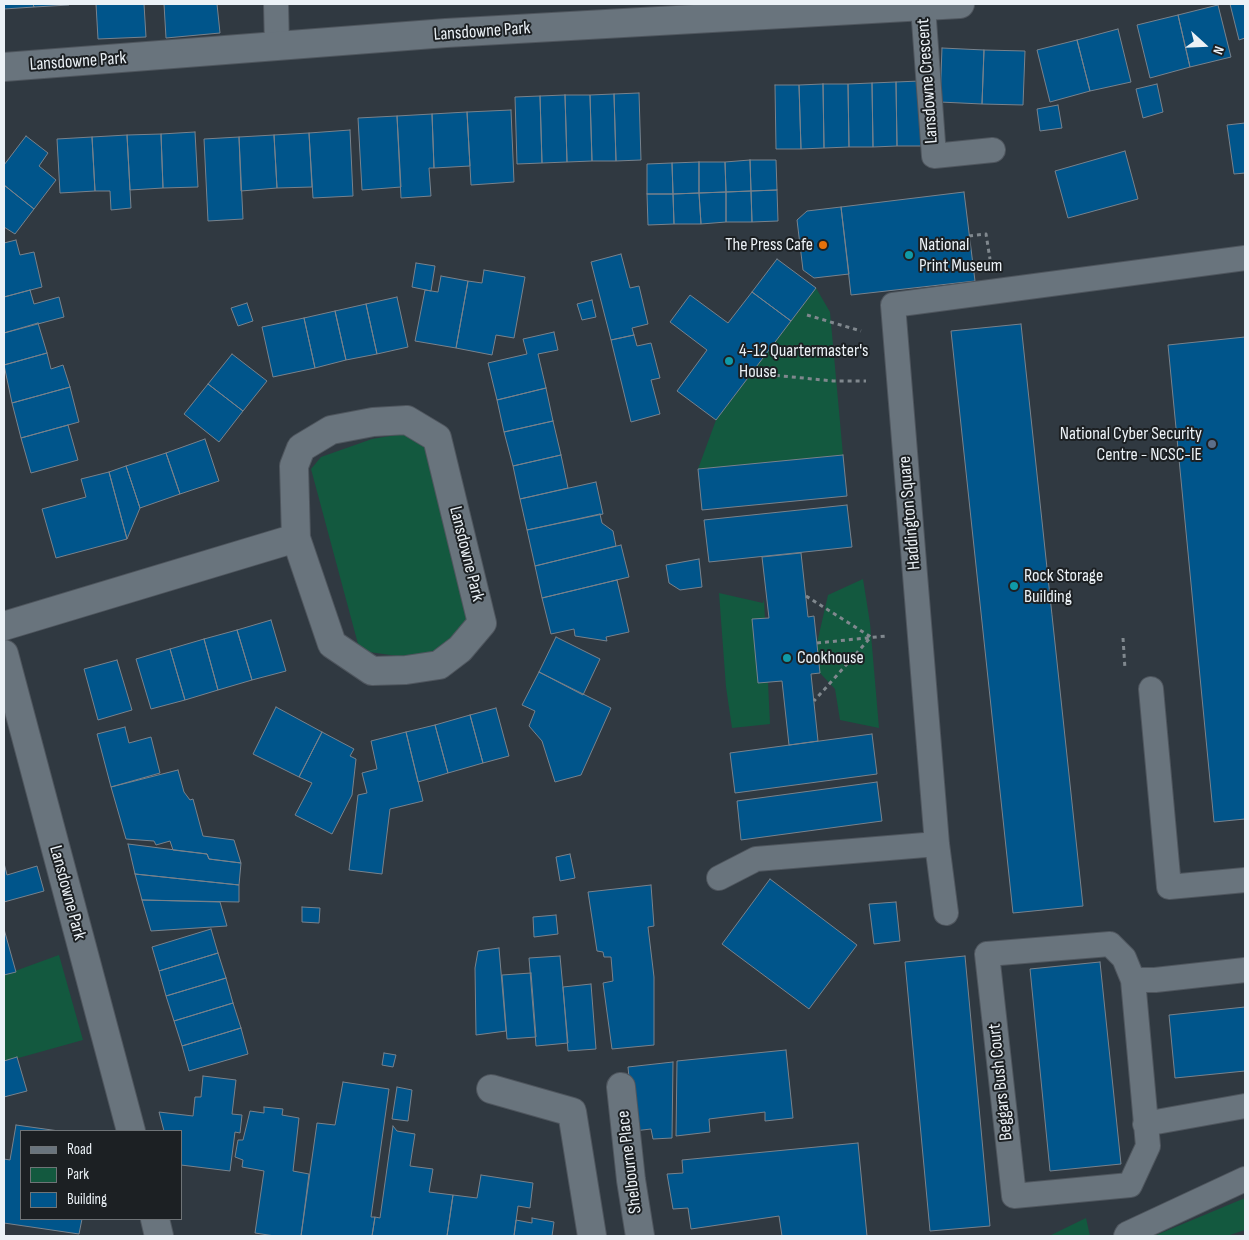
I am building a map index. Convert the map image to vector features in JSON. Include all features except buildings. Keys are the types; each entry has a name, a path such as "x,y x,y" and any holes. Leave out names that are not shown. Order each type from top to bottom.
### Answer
{"street":[{"name":"Lansdowne Park","path":"4,67 446,33 960,4"},
{"name":"Lansdowne Park","path":"407,420 437,438 482,623 460,649 439,665 406,670 372,671 332,644 296,538 294,466 300,448 331,430 374,422 407,420"},
{"path":"4,626 296,538"},
{"name":"Lansdowne Park","path":"4,654 131,1130"},
{"name":"Shelbourne Place","path":"621,1087 631,1180 640,1236"},
{"path":"491,1089 572,1112 592,1236"},
{"path":"154,1220 159,1236"}],"lane":[{"path":"276,4 277,47"},
{"name":"Lansdowne Crescent","path":"923,7 934,156 993,150"},
{"name":"Haddington Square","path":"946,913 937,844 893,305 1245,258"},
{"path":"1151,689 1169,887 1245,880"},
{"path":"719,878 756,859 937,844"},
{"name":"Beggars Bush Court","path":"1110,944 1124,958 1134,980 1148,1146 1130,1185 1014,1196 987,954 1110,944"},
{"path":"1134,980 1155,980 1245,970"},
{"path":"1145,1124 1245,1106"},
{"path":"1126,1236 1245,1179"}],"path":[{"path":"969,236 986,234 994,292"},
{"path":"806,315 896,341"},
{"path":"752,373 833,381 899,381"},
{"path":"806,596 871,637"},
{"path":"817,643 919,633"},
{"path":"814,701 871,637"}],"green space":[{"path":"816,288 830,312 843,455 698,469 716,420"},
{"path":"402,434 431,444 472,616 452,641 434,655 405,657 362,651 358,644 311,469 321,457 372,439"},
{"path":"863,579 870,623 879,728 840,720 835,689 820,673 817,643 828,595"},
{"path":"719,593 763,603 764,599 770,724 732,728 726,687"},
{"path":"59,955 83,1040 4,1062 4,975"},
{"path":"1245,1198 1245,1230 1227,1236 1154,1236"},
{"path":"1086,1218 1090,1236 1049,1236"}],"place":[{"name":"The Press Cafe","path":"823,245"},
{"name":"National Print Museum","path":"909,255"},
{"name":"4-12 Quartermaster's House","path":"729,361"},
{"name":"National Cyber Security Centre - NCSC-IE","path":"1212,444"},
{"name":"Rock Storage Building","path":"1014,586"},
{"name":"Cookhouse","path":"787,658"}]}
